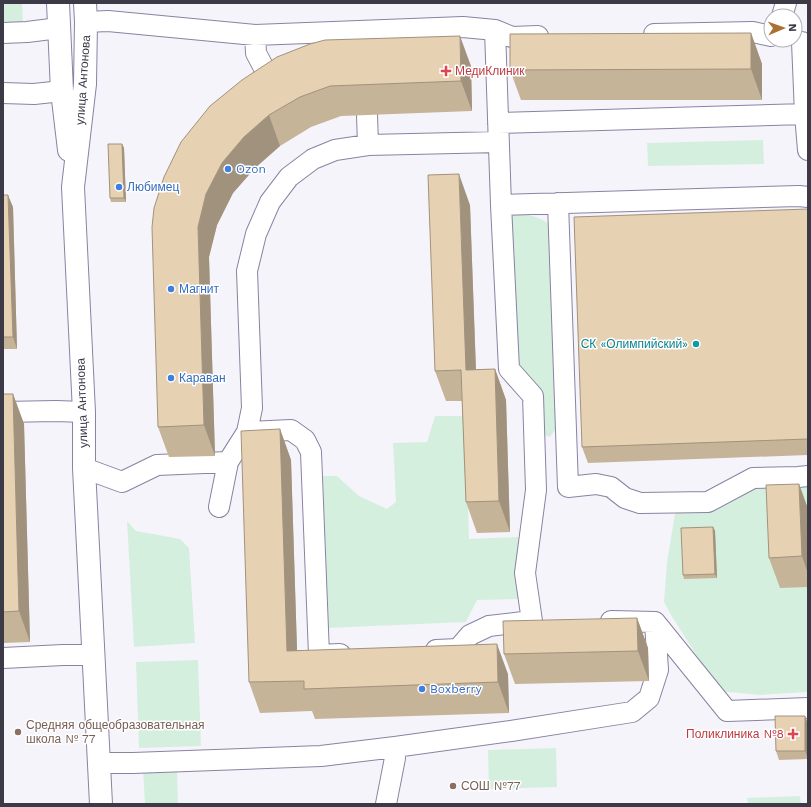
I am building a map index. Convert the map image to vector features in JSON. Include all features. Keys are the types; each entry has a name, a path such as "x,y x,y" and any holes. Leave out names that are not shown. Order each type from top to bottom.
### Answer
{"main road":[{"path":"58,3 62,91 73,187"},
{"path":"59,28 86,12"},
{"name":"улица Антонова","path":"86,12 85,84 73,187 84,412 84,468 101,804"}],"street":[{"path":"86,12 108,20 255,35 363,38 463,27 495,30 512,37 559,36"},
{"path":"3,33 59,28"},
{"path":"419,651 458,650 470,635 489,626 540,621 525,573 536,490 533,396 509,369 500,205 495,30"},
{"path":"636,34 753,32 763,34"},
{"path":"255,35 256,53 266,72"},
{"path":"801,48 808,150"},
{"path":"5,93 34,94 62,91"},
{"path":"218,508 228,462 247,432 252,408 247,271 256,234 270,202 289,177 313,159 335,150 368,145 499,132 805,114"},
{"path":"367,115 368,145"},
{"path":"500,205 799,196 808,197"},
{"path":"558,203 568,487 596,484 611,487 625,498 640,503 708,502 753,478 808,476"},
{"path":"3,412 84,412"},
{"path":"247,432 291,430 305,440 311,452 319,655 357,654"},
{"path":"84,468 122,482 157,465 228,462"},
{"path":"593,621 655,622"},
{"path":"655,622 726,711 808,708"},
{"path":"99,763 322,756 511,731 632,712 649,698 658,670 655,622"},
{"path":"3,658 64,654 93,655"},
{"path":"386,804 395,758 395,747"}],"green space":[{"path":"3,3 22,3 23,23 3,23"},
{"path":"763,140 764,164 648,166 647,143"},
{"path":"511,213 530,215 548,223 557,402 555,430 550,437 544,435 518,369"},
{"path":"435,416 465,416 469,539 518,537 520,599 477,600 466,622 328,628 323,476 337,476 359,496 387,509 396,502 393,443 427,442"},
{"path":"808,480 807,692 760,695 719,691 664,602 667,562 676,508 754,482"},
{"path":"127,521 136,531 180,539 189,548 195,643 134,647"},
{"path":"198,660 201,746 139,748 136,662"},
{"path":"556,748 557,787 489,789 488,750"},
{"path":"177,768 178,804 145,804 143,769"},
{"path":"800,796 801,804 748,804 747,798"}],"building":[{"path":"751,33 751,69 510,70 510,34"},
{"path":"460,36 461,81 330,86 300,97 269,115 244,137 222,163 206,194 198,227 204,425 158,427 152,227 154,208 164,177 181,142 210,106 242,80 277,57 310,44 325,40"},
{"path":"108,144 122,144 124,198 110,198"},
{"path":"459,174 466,370 495,369 499,501 466,502 461,370 435,371 428,175"},
{"path":"3,195 8,195 13,337 3,337"},
{"name":"СК «Олимпийский»","path":"808,209 808,439 582,447 574,217"},
{"path":"3,394 13,394 19,611 3,612"},
{"path":"280,429 287,651 497,644 498,682 304,689 304,681 249,682 241,431"},
{"path":"799,484 802,556 769,558 766,485"},
{"path":"713,527 715,574 683,575 681,528"},
{"path":"637,618 638,651 504,654 503,621"},
{"name":"Поликлиника №8","path":"775,716 805,716 805,751 776,751"}],"place":[{"name":"МедиКлиник","path":"446,71"},
{"name":"Ozon","path":"228,169"},
{"name":"Любимец","path":"119,187"},
{"name":"Магнит","path":"171,289"},
{"name":"СК «Олимпийский»","path":"696,344"},
{"name":"Караван","path":"171,378"},
{"name":"Boxberry","path":"422,689"},
{"name":"Средняя общеобразовательная школа № 77","path":"18,732"},
{"name":"Поликлиника №8","path":"793,734"},
{"name":"СОШ №77","path":"453,786"}]}
